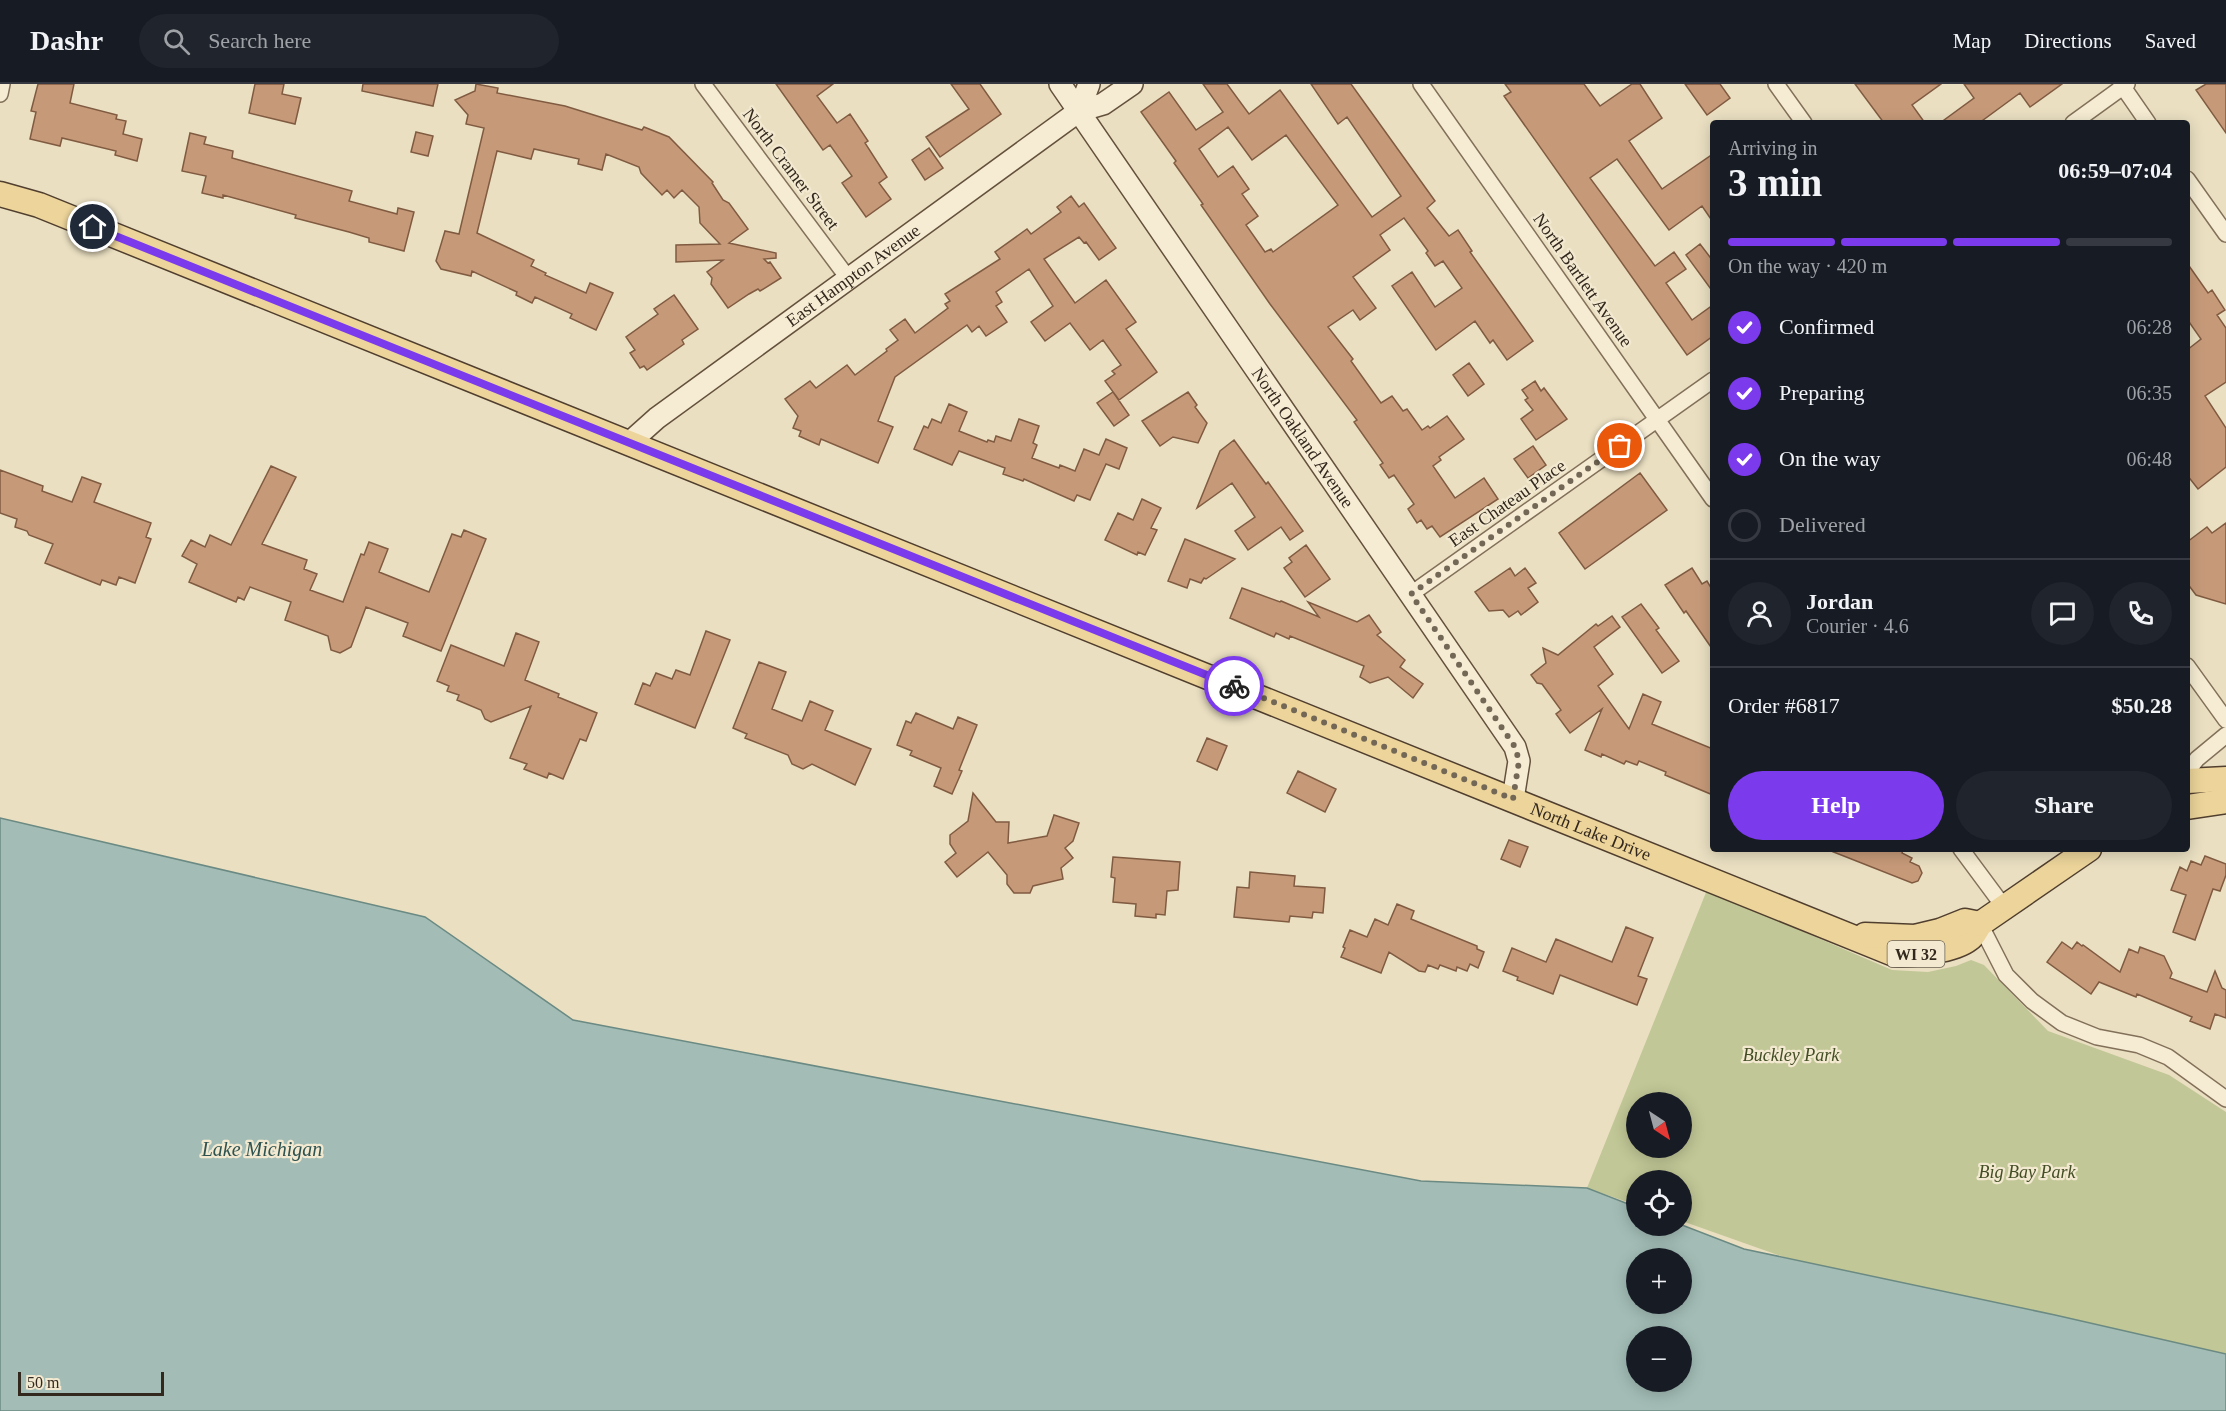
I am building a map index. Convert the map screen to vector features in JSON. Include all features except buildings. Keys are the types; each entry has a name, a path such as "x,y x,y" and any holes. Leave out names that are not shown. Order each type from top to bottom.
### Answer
{"main road":[{"name":"North Oakland Avenue","path":"1060,84 1515,747 1519,761 1513,799"},
{"path":"1078,111 1089,84"},
{"path":"1078,111 1103,104 1132,84"},
{"name":"East Hampton Avenue","path":"629,443 657,418 1078,111"},
{"name":"North Lake Drive","path":"0,194 39,205 1845,933 1863,943 1894,954 1911,955 1930,952 1970,939 1980,924"},
{"path":"2190,781 2226,779"},
{"path":"2190,807 2226,801"},
{"name":"WI 32","path":"1980,924 2085,852"}],"street":[{"path":"0,94 2,84"},
{"name":"North Cramer Street","path":"703,84 848,278"},
{"name":"North Bartlett Avenue","path":"1420,84 1710,495"},
{"path":"1776,84 1802,120"},
{"path":"2077,120 2124,85 2146,120"},
{"path":"2190,182 2226,234"},
{"name":"East Chateau Place","path":"1411,594 1710,382"},
{"path":"2190,670 2226,720"},
{"path":"2190,768 2197,759 2226,735"},
{"path":"1963,852 2004,907"},
{"path":"1980,924 2006,975 2032,1001 2062,1023 2097,1036 2139,1045 2168,1057 2226,1099"}],"green space":[{"path":"1707,890 1892,970 1928,972 1971,960 1984,965 2048,1031 2169,1075 2226,1112 2226,1355 1832,1274 1692,1225 1692,1170 1626,1170 1626,1202 1587,1188"}],"water":[{"name":"Lake Michigan","path":"0,818 425,917 573,1020 1421,1181 1587,1188 1626,1203 1626,1236 1692,1236 1692,1229 1744,1249 2226,1354 2226,1411 0,1411"}],"way so far":[{"path":"1234,686 1513,799 1519,761 1515,747 1411,594 1620,446"}],"route":[{"path":"93,227 1234,686"}],"park label":[{"name":"Buckley Park","path":"1791,1055"},
{"name":"Big Bay Park","path":"2027,1172"}]}
